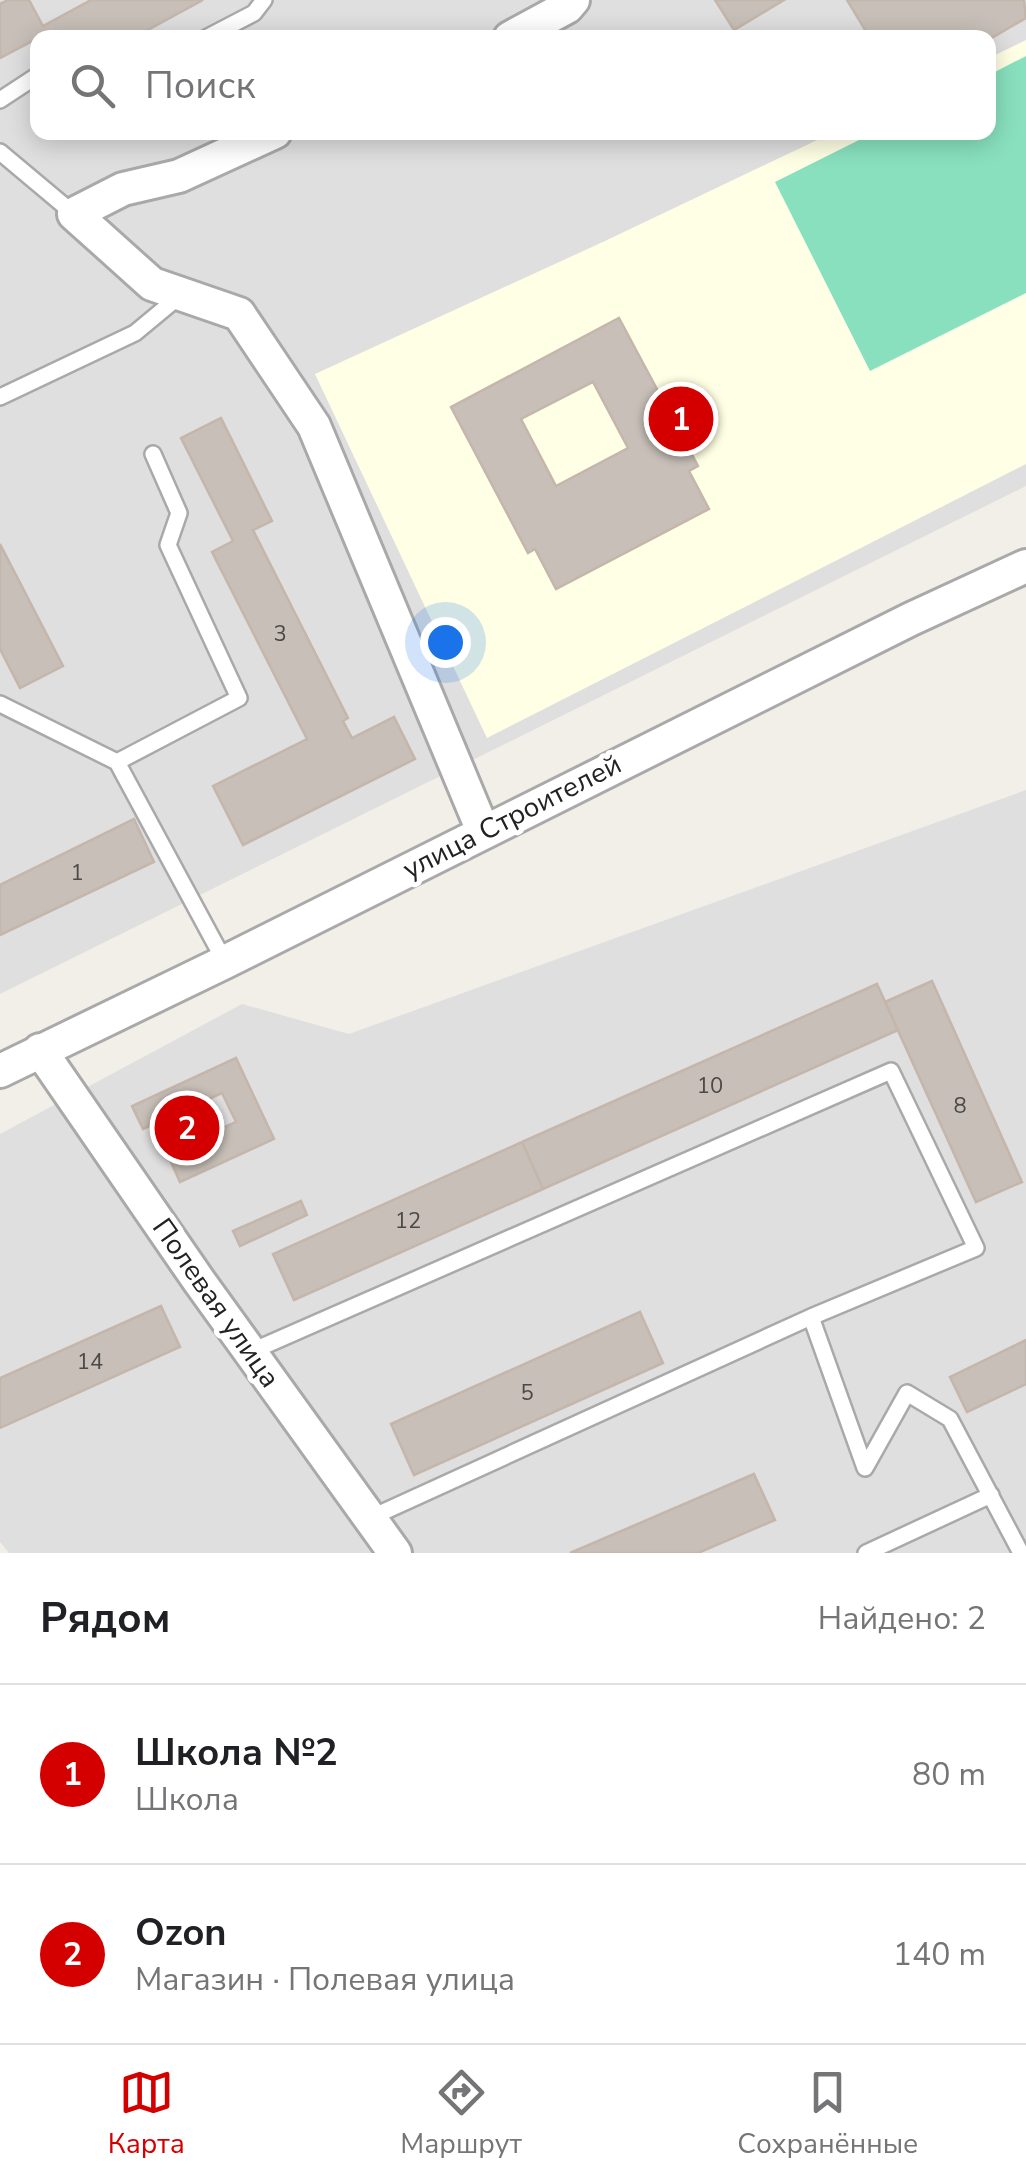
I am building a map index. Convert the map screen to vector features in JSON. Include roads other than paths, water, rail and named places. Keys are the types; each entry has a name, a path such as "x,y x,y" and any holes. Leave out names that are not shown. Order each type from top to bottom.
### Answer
{"street":[{"path":"525,30 573,0"},
{"path":"258,140 179,176 123,189 74,214 152,284 238,314 314,426 484,831"},
{"name":"улица Строителей","path":"0,1071 911,619 1025,567"},
{"name":"Полевая улица","path":"40,1050 395,1553"}],"lane":[{"path":"221,30 254,13 264,0"},
{"path":"0,100 30,80"},
{"path":"0,152 74,214"},
{"path":"0,397 136,333 182,294"},
{"path":"117,762 240,698 168,545 179,513 153,454"},
{"path":"0,704 117,762 225,962"},
{"path":"250,1352 891,1072 976,1248 811,1316 370,1518"},
{"path":"811,1316 865,1468 907,1393 950,1418 1021,1553"},
{"path":"866,1553 991,1495"}],"place":[{"name":"Школа №2","path":"681,419"},
{"name":"Ozon","path":"187,1128"}]}
